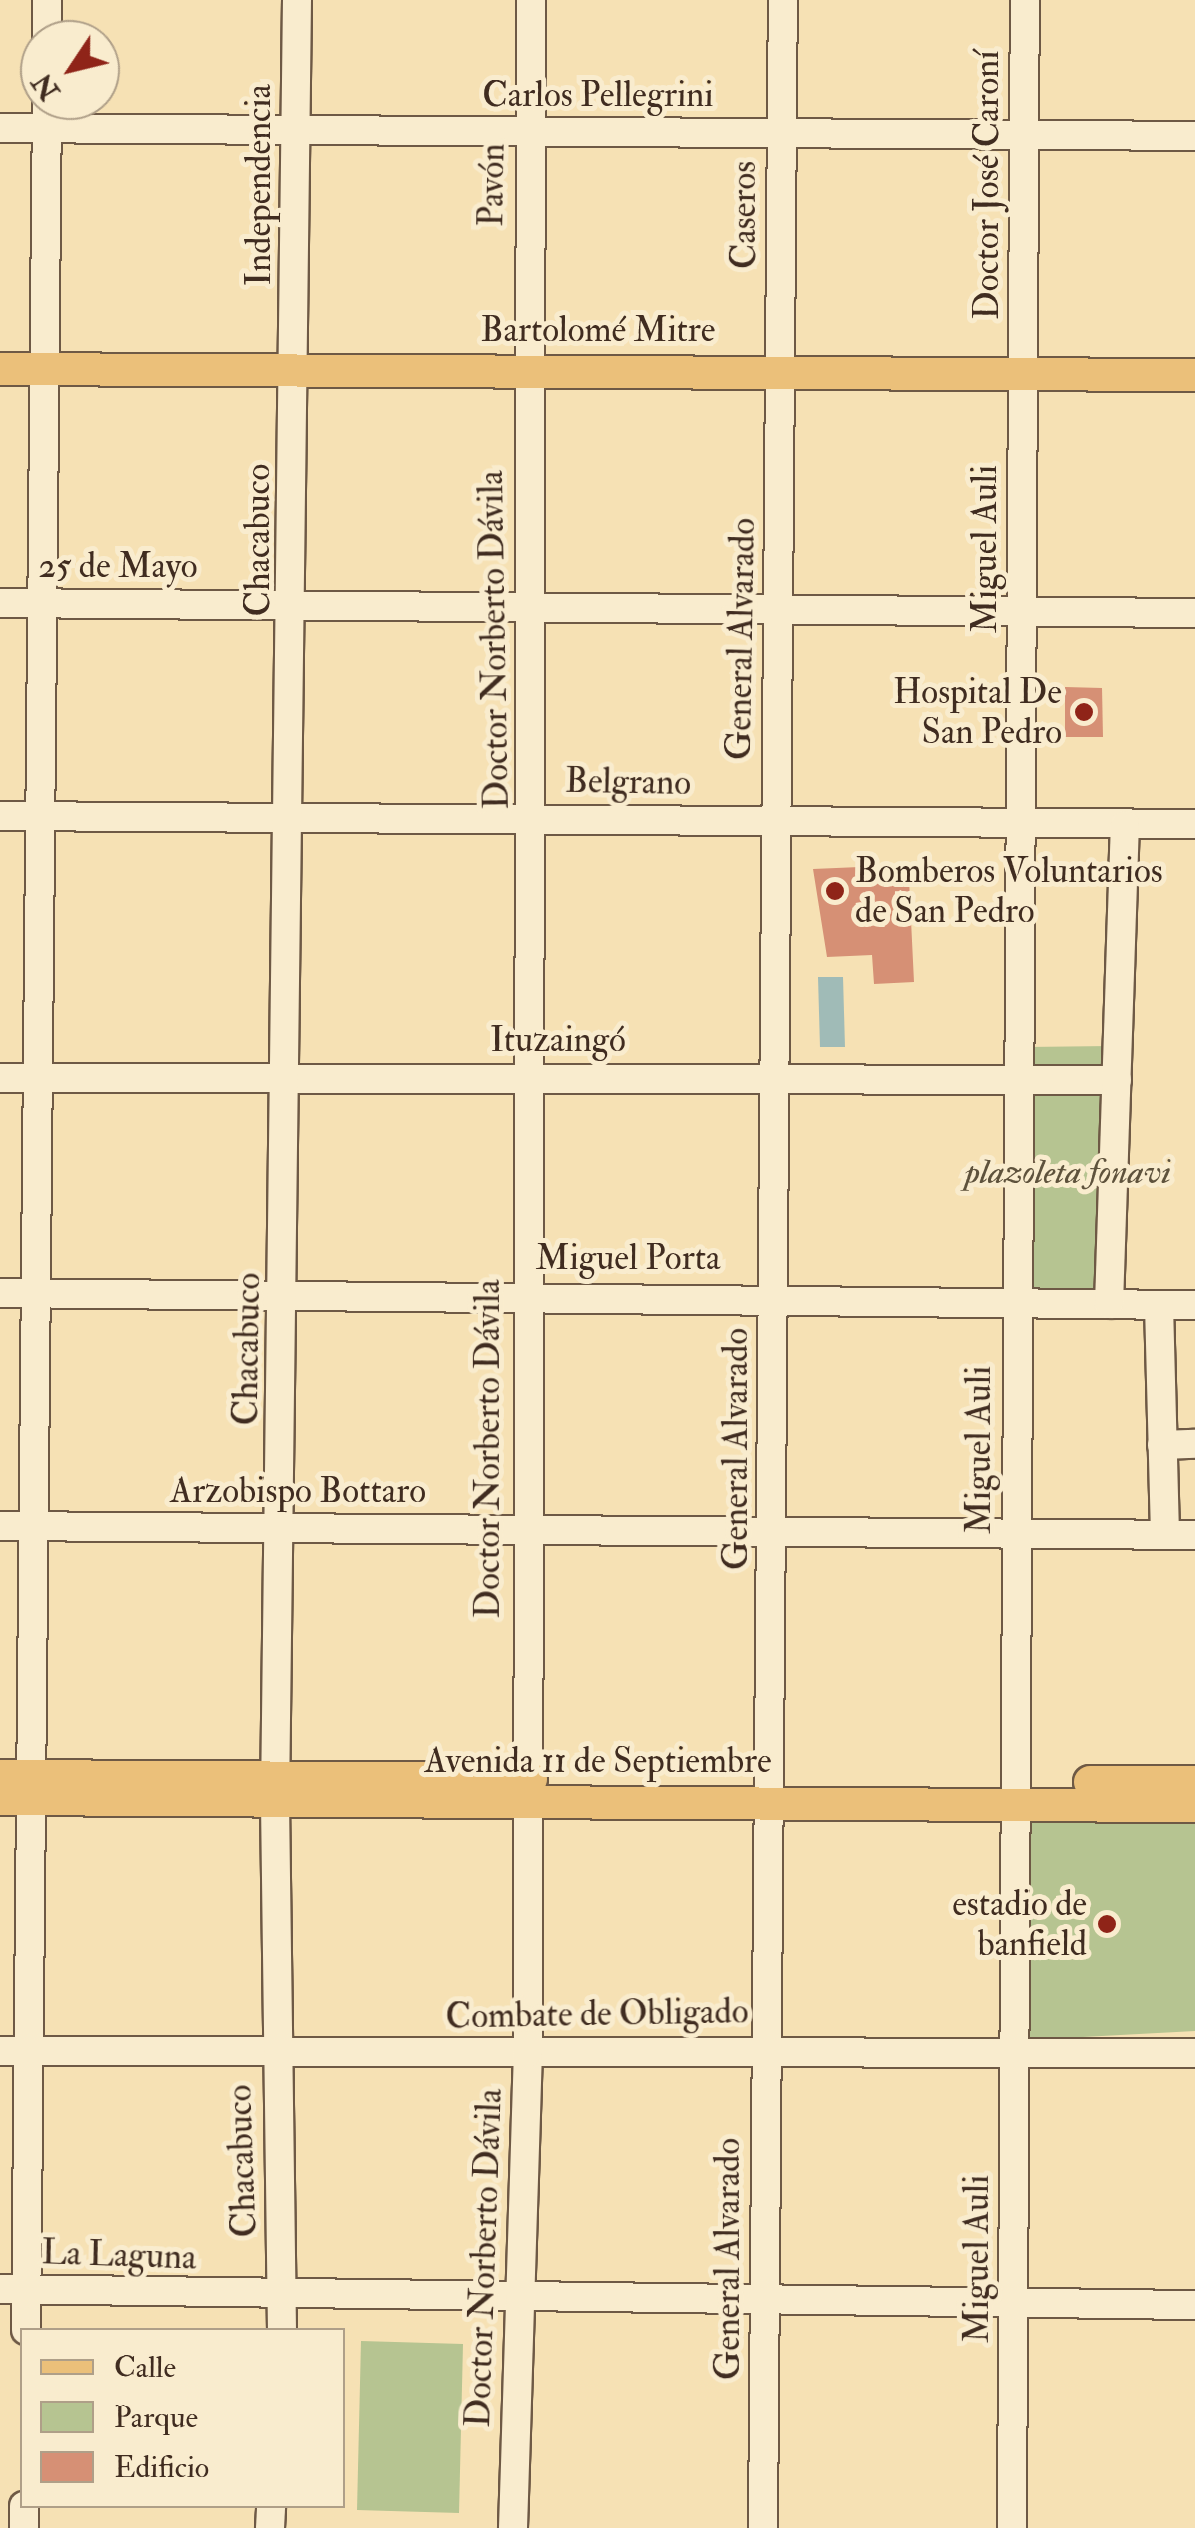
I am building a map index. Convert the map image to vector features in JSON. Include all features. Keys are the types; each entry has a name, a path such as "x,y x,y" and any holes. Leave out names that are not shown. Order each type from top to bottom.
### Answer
{"main road":[{"name":"Bartolomé Mitre","path":"0,369 1024,371 1195,375"},
{"name":"Avenida 11 de Septiembre","path":"0,1776 22,1791 1011,1792 1195,1782"},
{"name":"Avenida 11 de Septiembre","path":"1011,1792 1195,1806"}],"street":[{"name":"Independencia","path":"296,370 297,0"},
{"name":"Pavón","path":"528,370 531,0"},
{"name":"Caseros","path":"782,0 782,370"},
{"name":"Doctor José Caroní","path":"1024,371 1025,0"},
{"name":"Carlos Pellegrini","path":"120,119 296,130 1195,136"},
{"name":"Carlos Pellegrini","path":"0,128 26,120"},
{"path":"25,2328 13,2289 29,2052 22,1791 34,1527 46,120"},
{"name":"Chacabuco","path":"282,2328 275,1789 290,1078 296,370"},
{"name":"Doctor Norberto Dávila","path":"513,2528 528,2052 524,1295 534,818 528,370"},
{"name":"General Alvarado","path":"763,2528 782,370"},
{"name":"Miguel Auli","path":"1012,2528 1016,2303 1011,1792 1022,1077 1024,371"},
{"name":"25 de Mayo","path":"0,603 780,604 1195,612"},
{"name":"Belgrano","path":"0,816 1195,824"},
{"path":"1109,1304 1125,824"},
{"name":"Ituzaingó","path":"0,1078 1116,1080"},
{"name":"Miguel Porta","path":"0,1293 286,1291 1195,1305"},
{"path":"1159,1305 1165,1535"},
{"path":"1162,1444 1195,1444"},
{"name":"Arzobispo Bottaro","path":"0,1526 774,1531 1017,1540 1195,1535"},
{"name":"Combate de Obligado","path":"0,2051 277,2058 765,2050 1195,2053"},
{"name":"La Laguna","path":"13,2289 522,2301 1195,2305"}],"green space":[{"name":"plazoleta fonavi","path":"1110,1046 1106,1298 1027,1304 1027,1047"},
{"name":"estadio de banfield","path":"1195,1815 1195,2031 1027,2040 1011,1816"},
{"path":"361,2341 463,2344 459,2513 357,2510"}],"water":[{"path":"818,977 843,977 845,1047 820,1047"}],"building":[{"name":"Hospital De San Pedro","path":"1065,687 1102,688 1103,737 1065,737"},
{"path":"883,866 884,880 909,879 914,982 874,984 872,955 827,957 813,869"}],"place":[{"name":"Hospital De San Pedro","path":"1084,712"},
{"name":"Bomberos Voluntarios de San Pedro","path":"835,891"},
{"name":"estadio de banfield","path":"1107,1924"}]}
